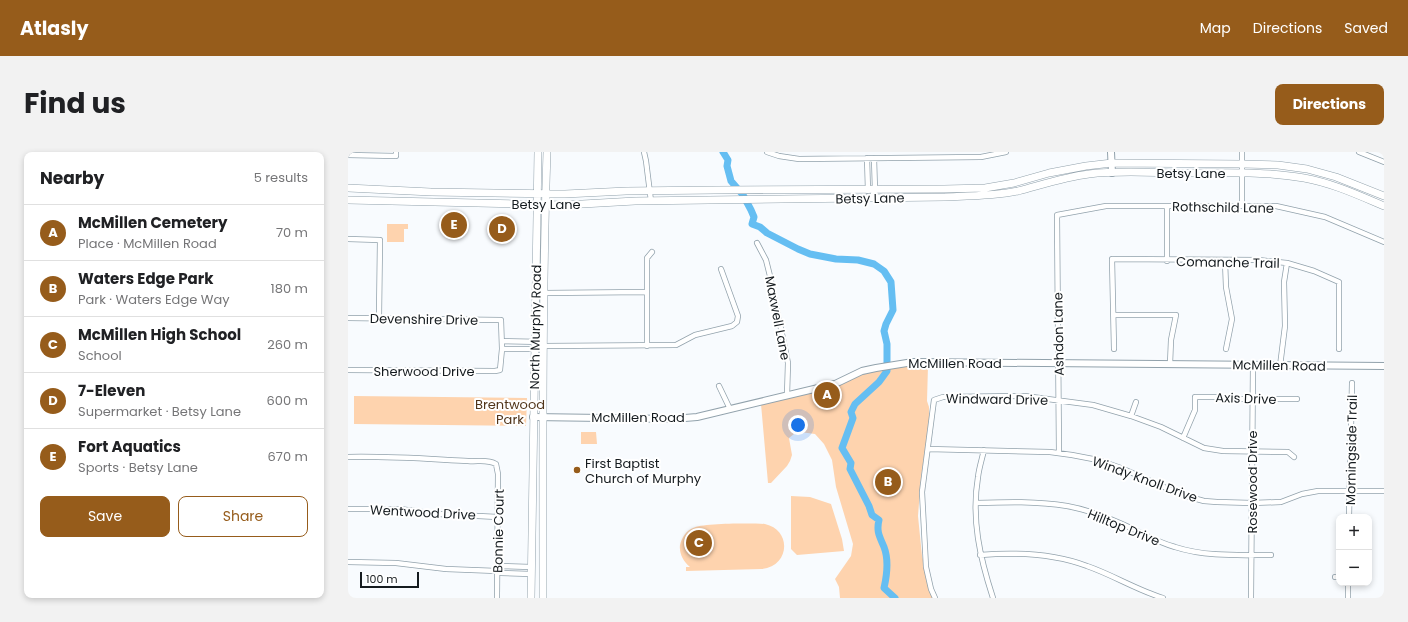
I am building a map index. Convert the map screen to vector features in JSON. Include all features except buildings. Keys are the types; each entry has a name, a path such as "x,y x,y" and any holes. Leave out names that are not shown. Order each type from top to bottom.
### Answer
{"main road":[{"name":"North Murphy Road","path":"531,598 538,152"},
{"name":"North Murphy Road","path":"543,598 544,293 545,205 548,152"},
{"name":"Betsy Lane","path":"348,188 546,194 714,190 944,190 985,188 1014,183 1049,173 1112,163 1242,164 1278,165 1307,169 1336,177 1384,196"},
{"name":"Betsy Lane","path":"348,200 545,205 651,201 986,196 1017,191 1088,174 1112,172 1277,174 1305,178 1333,185 1384,206"},
{"path":"404,190 404,202"},
{"path":"473,192 473,204"}],"street":[{"path":"644,152 646,157 651,201"},
{"path":"767,152 779,156 799,159 937,155 981,157 1006,152"},
{"path":"1111,152 1112,172"},
{"path":"1242,152 1242,206"},
{"path":"1359,152 1384,162"},
{"path":"348,155 396,154"},
{"path":"867,158 871,190"},
{"path":"871,198 874,158"},
{"name":"Rothschild Lane","path":"1057,214 1106,206 1276,206 1325,217 1384,242"},
{"path":"1167,206 1168,261"},
{"name":"Ashdon Lane","path":"1057,214 1059,453"},
{"path":"348,239 380,240 380,317"},
{"name":"Maxwell Lane","path":"757,243 766,260 784,342 788,363 787,395"},
{"path":"647,346 647,258 652,252"},
{"name":"Comanche Trail","path":"1114,315 1112,259 1168,261 1259,260 1287,263 1314,271 1339,282 1338,349"},
{"path":"1225,261 1226,287 1231,307 1232,319 1226,349"},
{"path":"1280,366 1285,326 1284,282 1287,263"},
{"path":"535,345 502,348 502,341 544,346 676,346 695,335 735,324 738,316 720,269"},
{"path":"544,293 647,292"},
{"path":"1114,349 1114,315 1176,315 1171,340 1170,364"},
{"name":"Devenshire Drive","path":"348,318 380,317 501,320 502,341"},
{"name":"Sherwood Drive","path":"348,370 495,371 500,370 502,348"},
{"name":"McMillen Road","path":"533,417 673,419 697,417 835,384 862,371 913,362 1384,366"},
{"name":"Rosewood Drive","path":"1251,598 1253,365"},
{"name":"Morningside Trail","path":"1349,514 1352,383"},
{"path":"720,386 730,409"},
{"name":"Windward Drive","path":"928,449 934,400 943,398 1025,396 1094,405 1161,427 1204,448 1252,452 1288,452 1294,457"},
{"name":"Axis Drive","path":"1183,438 1195,410 1195,397 1220,397 1231,399 1297,399"},
{"path":"1131,416 1136,402"},
{"path":"928,449 922,492 924,536 926,567 931,589 935,598"},
{"name":"Windy Knoll Drive","path":"928,449 1059,453 1098,460 1122,468 1182,495 1217,502 1281,502 1302,494 1318,491 1384,491"},
{"path":"984,450 978,477 976,532 980,555 993,598"},
{"name":"Bonnie Court","path":"348,457 387,456 471,462 489,461 496,464 498,474 497,598"},
{"name":"Hilltop Drive","path":"976,503 1022,502 1067,506 1098,514 1175,548 1210,554 1271,555"},
{"name":"Wentwood Drive","path":"348,509 400,509 438,514 498,517"},
{"path":"980,555 1013,554 1046,556 1063,559 1086,566 1163,598"},
{"path":"348,562 396,563 446,569 497,571 501,566 531,570"},
{"path":"1348,586 1348,598"}],"green space":[{"path":"387,224 408,224 408,229 404,229 404,242 387,242"},
{"path":"928,366 927,401 929,407 929,425 921,477 918,516 922,556 933,598 840,598 839,587 835,579 851,556 853,544 836,487 832,460 824,444 815,434 800,432 794,434 789,438 792,455 790,461 771,483 768,483 761,404 833,387 869,372 902,367"},
{"name":"Brentwood Park","path":"354,396 527,398 526,426 354,424"},
{"path":"581,432 596,432 597,444 581,444"},
{"path":"791,496 810,497 831,504 842,539 844,551 797,555 791,549"},
{"path":"716,524 765,524 774,528 780,533 783,540 784,548 778,562 762,569 686,571 686,567 690,567 682,557 680,545 682,539 691,529 698,526"}],"waterway":[{"path":"723,152 728,160 727,166 731,181 743,195 754,217 752,224 810,254 836,259 858,260 874,264 884,271 891,282 893,310 884,331 887,344 887,371 879,382 855,404 851,412 853,418 842,448 851,463 850,469 872,515 879,520 878,531 886,552 887,562 887,573 884,588 895,598"}],"place":[{"name":"Fort Aquatics","path":"454,225"},
{"name":"7-Eleven","path":"502,229"},
{"name":"McMillen Cemetery","path":"827,395"},
{"name":"First Baptist Church of Murphy","path":"577,470"},
{"name":"Waters Edge Park","path":"888,482"},
{"name":"McMillen High School","path":"699,543"}]}
